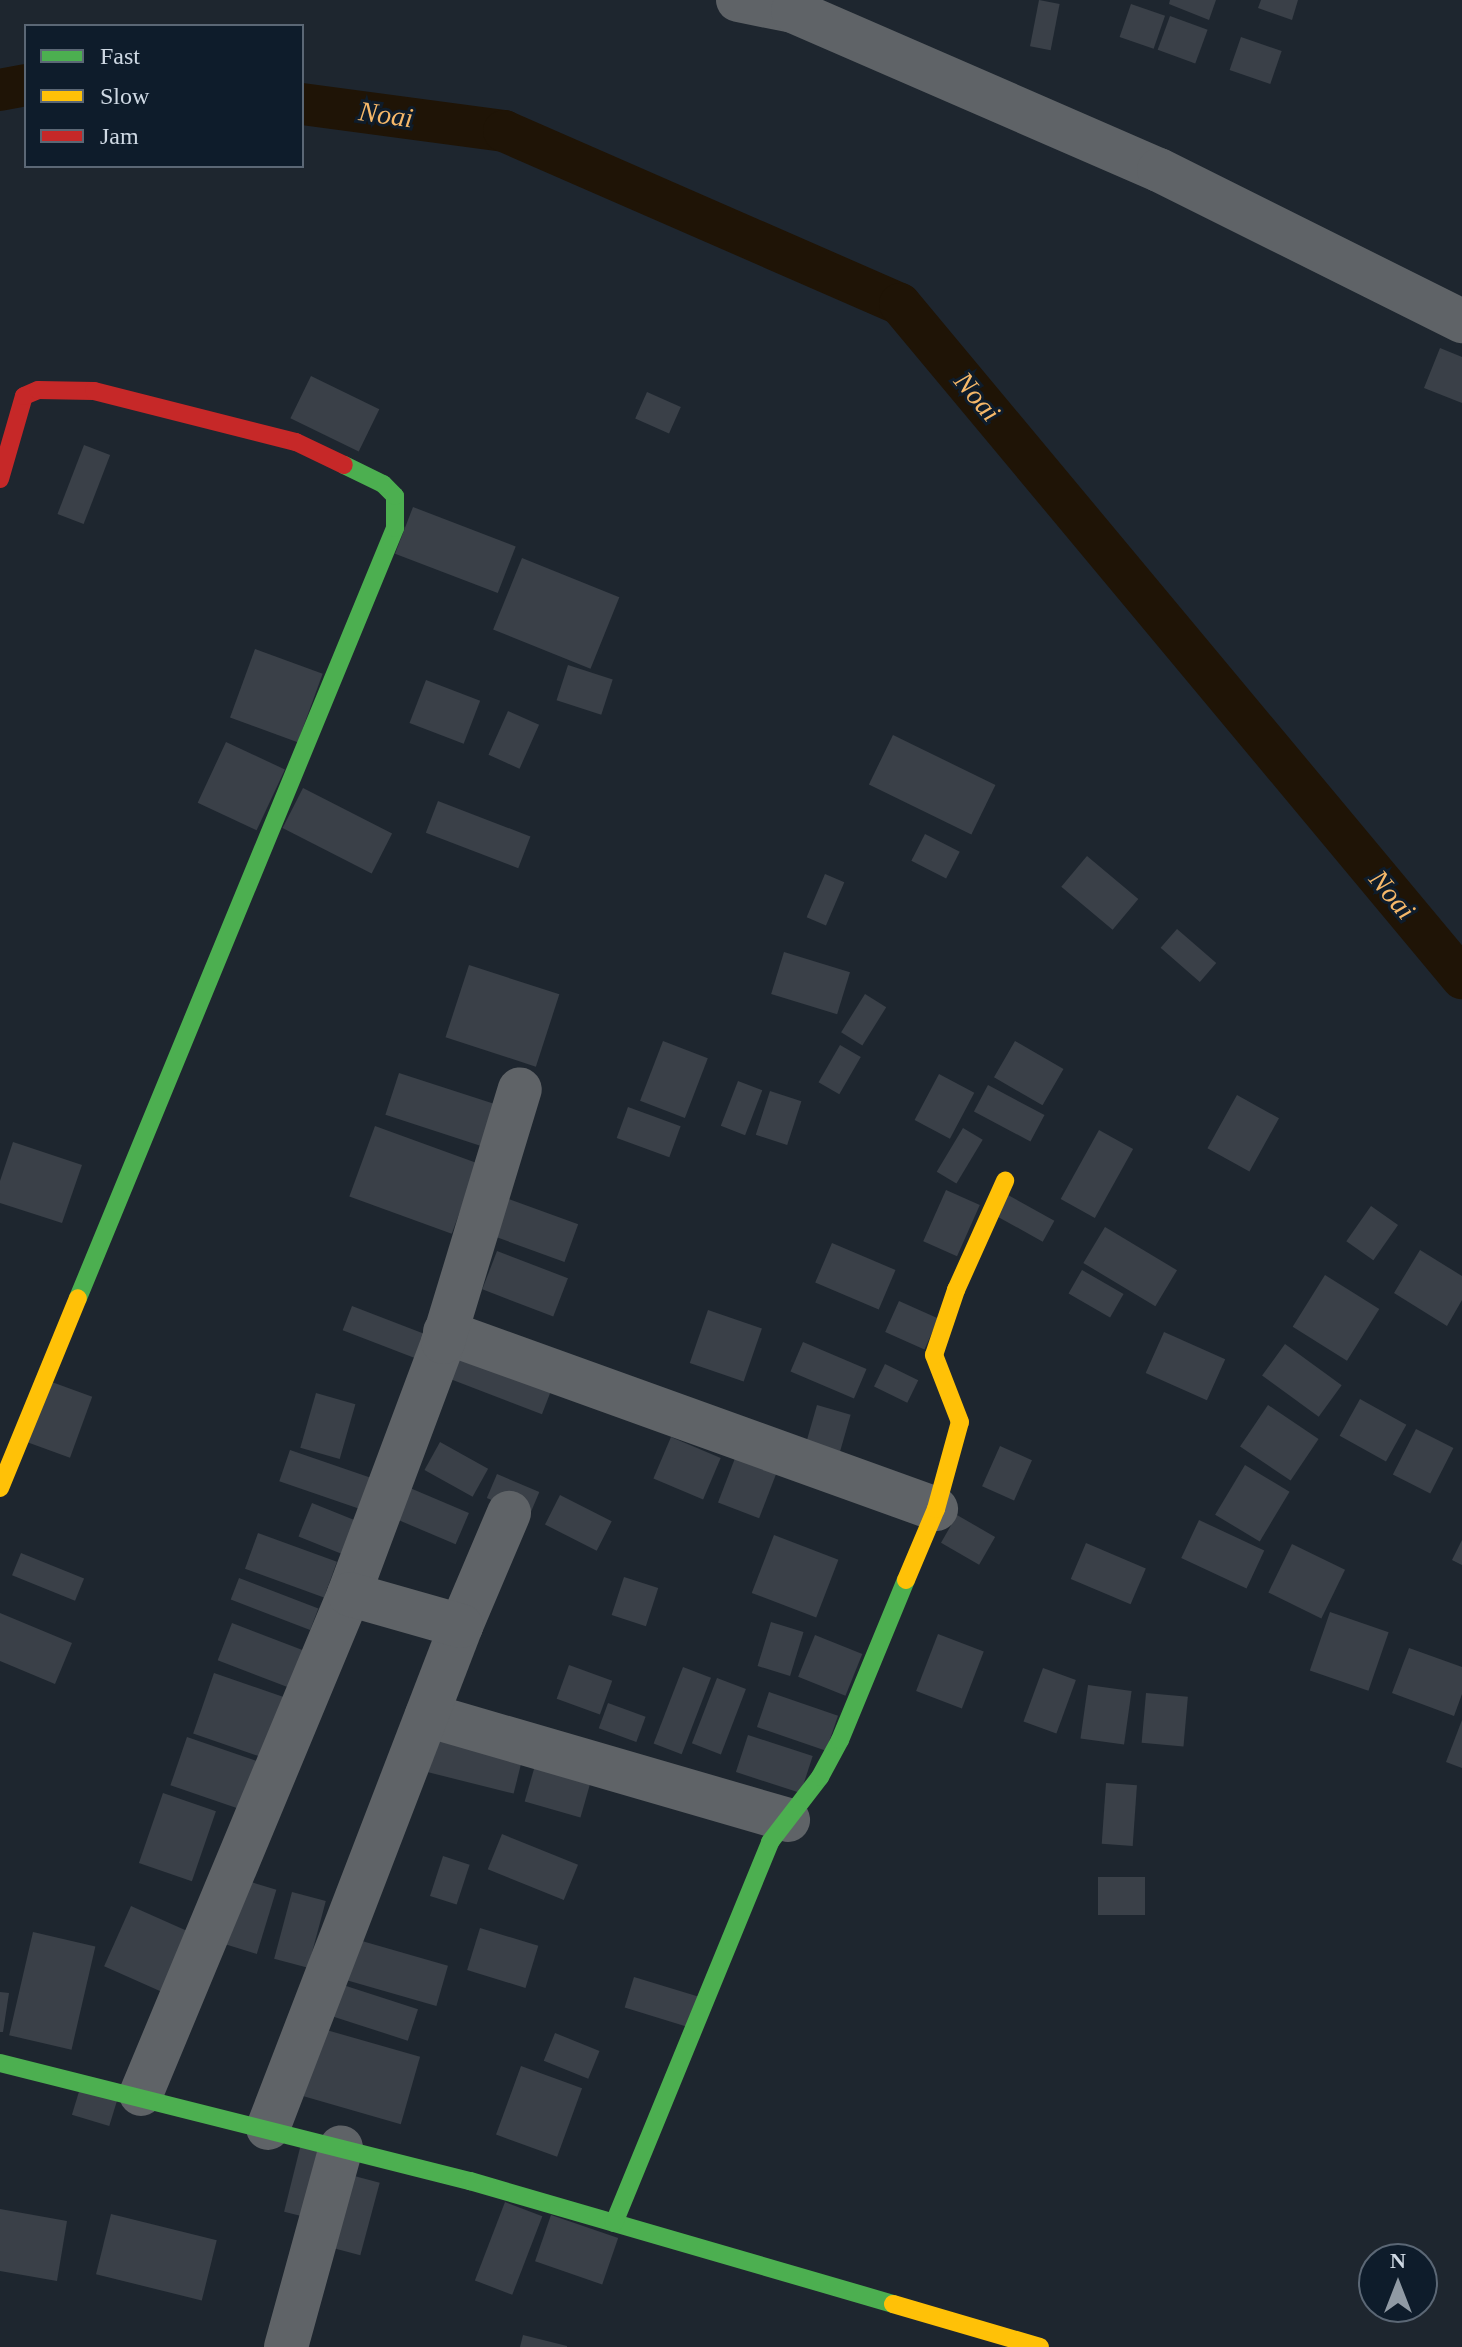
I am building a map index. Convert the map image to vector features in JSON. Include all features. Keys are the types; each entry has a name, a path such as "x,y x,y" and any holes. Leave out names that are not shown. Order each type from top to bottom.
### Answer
{"street":[{"path":"738,0 799,6 1159,170 1462,321"},
{"path":"0,479 24,396 38,390 94,391 241,424 309,447 383,484 395,496 396,512 389,542 0,1488"},
{"path":"141,2094 349,1594 445,1332 520,1089"},
{"path":"614,2223 770,1842 840,1740 936,1509 960,1422 934,1355 1005,1181"},
{"path":"445,1332 936,1509"},
{"path":"268,2128 461,1626 509,1513"},
{"path":"349,1594 461,1626"},
{"path":"427,1715 788,1820"},
{"path":"0,2063 141,2094 341,2147 1040,2347"},
{"path":"286,2347 341,2147"}],"building":[{"path":"1039,0 1060,4 1051,50 1030,46"},
{"path":"1170,0 1216,0 1209,20 1169,4"},
{"path":"1261,0 1298,0 1292,20 1258,8"},
{"path":"1131,4 1165,16 1154,49 1120,37"},
{"path":"1170,16 1208,30 1195,64 1158,50"},
{"path":"1241,37 1282,51 1270,84 1230,70"},
{"path":"1440,348 1462,357 1462,403 1424,388"},
{"path":"311,376 379,409 359,452 290,418"},
{"path":"647,392 681,407 669,434 635,418"},
{"path":"84,445 110,455 84,524 57,514"},
{"path":"413,507 516,546 498,593 395,554"},
{"path":"522,558 619,597 591,669 493,629"},
{"path":"255,649 323,674 298,742 230,718"},
{"path":"568,665 613,680 601,715 557,700"},
{"path":"426,680 480,701 464,744 410,723"},
{"path":"508,711 539,725 520,769 488,755"},
{"path":"893,735 995,785 971,834 869,784"},
{"path":"226,742 285,769 257,830 198,803"},
{"path":"303,788 392,833 372,873 283,828"},
{"path":"438,801 530,836 518,868 426,833"},
{"path":"925,834 960,852 946,878 911,861"},
{"path":"1087,856 1138,899 1113,930 1061,887"},
{"path":"825,874 844,882 826,925 807,917"},
{"path":"1177,929 1216,963 1200,982 1161,948"},
{"path":"784,952 850,972 837,1014 771,994"},
{"path":"469,965 559,994 536,1067 446,1037"},
{"path":"865,994 886,1007 862,1045 841,1032"},
{"path":"663,1041 708,1058 685,1118 640,1101"},
{"path":"1015,1041 1063,1069 1042,1105 994,1077"},
{"path":"840,1045 861,1057 839,1094 818,1082"},
{"path":"399,1073 497,1105 483,1147 385,1115"},
{"path":"939,1074 974,1093 950,1139 915,1120"},
{"path":"738,1081 762,1090 745,1135 721,1126"},
{"path":"988,1085 1045,1115 1030,1142 974,1111"},
{"path":"770,1091 801,1101 787,1145 756,1135"},
{"path":"1237,1095 1279,1118 1249,1172 1207,1148"},
{"path":"628,1107 681,1126 669,1157 617,1138"},
{"path":"375,1126 477,1163 452,1234 349,1196"},
{"path":"963,1128 983,1140 956,1184 937,1172"},
{"path":"1099,1130 1133,1149 1095,1218 1061,1199"},
{"path":"13,1142 82,1165 62,1223 0,1203 0,1181"},
{"path":"946,1190 980,1205 957,1256 923,1241"},
{"path":"1008,1195 1054,1221 1043,1242 996,1216"},
{"path":"503,1197 578,1224 564,1262 489,1235"},
{"path":"1371,1206 1398,1225 1373,1260 1346,1241"},
{"path":"1105,1227 1177,1270 1155,1306 1083,1263"},
{"path":"832,1243 896,1270 879,1310 815,1283"},
{"path":"1420,1250 1462,1276 1462,1300 1447,1326 1394,1293"},
{"path":"497,1251 568,1278 553,1317 482,1289"},
{"path":"1082,1270 1124,1294 1110,1317 1068,1293"},
{"path":"1325,1275 1379,1309 1347,1361 1293,1327"},
{"path":"899,1301 938,1318 924,1350 885,1332"},
{"path":"352,1306 435,1338 426,1362 343,1330"},
{"path":"708,1310 762,1329 744,1382 690,1363"},
{"path":"1164,1332 1225,1359 1207,1400 1146,1373"},
{"path":"803,1342 867,1369 854,1398 790,1371"},
{"path":"1285,1344 1342,1385 1319,1417 1262,1376"},
{"path":"461,1349 553,1384 542,1414 450,1379"},
{"path":"885,1364 918,1380 907,1403 874,1386"},
{"path":"49,1381 92,1397 70,1458 27,1442"},
{"path":"316,1393 355,1404 340,1459 300,1448"},
{"path":"1360,1399 1406,1425 1386,1461 1340,1436"},
{"path":"817,1405 851,1415 838,1459 804,1449"},
{"path":"1268,1405 1319,1439 1291,1481 1240,1446"},
{"path":"1416,1429 1453,1448 1430,1494 1393,1474"},
{"path":"671,1437 721,1458 703,1500 653,1478"},
{"path":"742,1440 783,1456 759,1518 718,1503"},
{"path":"440,1442 488,1469 473,1497 424,1470"},
{"path":"1000,1446 1032,1460 1014,1500 982,1486"},
{"path":"290,1450 375,1479 364,1511 279,1481"},
{"path":"1245,1465 1290,1492 1260,1541 1215,1515"},
{"path":"497,1474 539,1492 529,1516 487,1498"},
{"path":"410,1488 469,1513 456,1544 397,1519"},
{"path":"560,1495 612,1521 597,1551 545,1524"},
{"path":"312,1503 363,1524 350,1557 299,1536"},
{"path":"957,1515 995,1537 979,1565 941,1543"},
{"path":"1199,1520 1264,1550 1247,1588 1181,1558"},
{"path":"258,1533 337,1562 324,1597 245,1569"},
{"path":"774,1535 838,1560 816,1618 752,1593"},
{"path":"1462,1540 1462,1565 1452,1560"},
{"path":"1086,1543 1146,1568 1131,1604 1071,1579"},
{"path":"1292,1544 1345,1570 1321,1618 1268,1593"},
{"path":"21,1553 84,1578 75,1601 12,1575"},
{"path":"624,1577 658,1588 646,1626 612,1615"},
{"path":"239,1578 318,1608 310,1630 231,1599"},
{"path":"1330,1612 1389,1632 1368,1691 1310,1671"},
{"path":"0,1613 72,1643 55,1684 0,1661"},
{"path":"771,1622 804,1632 790,1676 758,1666"},
{"path":"232,1623 308,1652 293,1689 218,1660"},
{"path":"938,1634 984,1652 962,1709 916,1691"},
{"path":"815,1635 862,1654 845,1696 798,1677"},
{"path":"1409,1648 1462,1667 1462,1694 1454,1716 1392,1693"},
{"path":"569,1665 612,1681 600,1715 557,1699"},
{"path":"683,1667 711,1678 682,1754 654,1744"},
{"path":"1043,1668 1076,1680 1056,1734 1024,1722"},
{"path":"214,1673 292,1700 271,1760 193,1734"},
{"path":"717,1678 746,1689 721,1754 692,1743"},
{"path":"1088,1685 1132,1691 1124,1745 1080,1738"},
{"path":"769,1692 838,1716 826,1751 757,1727"},
{"path":"1146,1693 1188,1697 1183,1746 1142,1743"},
{"path":"608,1703 646,1717 636,1742 599,1728"},
{"path":"1462,1720 1462,1768 1446,1762"},
{"path":"436,1733 523,1755 514,1794 426,1772"},
{"path":"748,1735 813,1756 801,1793 736,1772"},
{"path":"187,1737 269,1765 253,1814 170,1785"},
{"path":"536,1762 592,1778 580,1817 525,1801"},
{"path":"1106,1783 1137,1785 1133,1846 1102,1844"},
{"path":"163,1793 216,1811 192,1881 139,1863"},
{"path":"502,1834 578,1865 564,1900 488,1869"},
{"path":"443,1856 470,1865 457,1905 430,1896"},
{"path":"1098,1877 1145,1877 1145,1915 1098,1915"},
{"path":"241,1879 276,1890 257,1954 221,1943"},
{"path":"292,1892 326,1901 308,1968 274,1959"},
{"path":"131,1906 201,1937 174,1998 104,1966"},
{"path":"480,1928 538,1946 525,1988 467,1970"},
{"path":"33,1932 95,1946 72,2050 9,2035"},
{"path":"348,1937 448,1966 436,2006 336,1977"},
{"path":"634,1977 698,1997 689,2027 625,2008"},
{"path":"340,1984 418,2009 408,2041 330,2015"},
{"path":"0,1992 9,1993 3,2032 0,2032"},
{"path":"323,2029 420,2057 401,2124 304,2096"},
{"path":"555,2033 600,2051 588,2079 544,2061"},
{"path":"521,2066 582,2088 557,2157 496,2135"},
{"path":"81,2085 118,2096 109,2126 72,2115"},
{"path":"302,2140 330,2147 312,2219 284,2212"},
{"path":"343,2173 380,2183 360,2255 324,2245"},
{"path":"505,2202 542,2216 512,2295 475,2280"},
{"path":"0,2209 67,2221 57,2281 0,2271"},
{"path":"111,2214 217,2240 202,2301 96,2274"},
{"path":"551,2215 618,2238 602,2284 535,2261"},
{"path":"523,2335 567,2346 567,2347 520,2347"}],"waterway":[{"name":"Noai","path":"0,90 24,85"},
{"name":"Noai","path":"304,104 504,131 900,304 1462,978"}],"traffic: fast":[{"path":"78,1298 395,528 395,496 383,484 344,465"},
{"path":"614,2223 770,1842 820,1777 840,1740 906,1580"},
{"path":"0,2063 470,2181 893,2304"}],"traffic: slow":[{"path":"906,1580 936,1509 960,1422 934,1355 956,1290 1005,1181"},
{"path":"0,1488 78,1298"},
{"path":"893,2304 1040,2347"}],"traffic: jam":[{"path":"0,479 24,396 38,390 94,391 296,442 344,465"}]}
